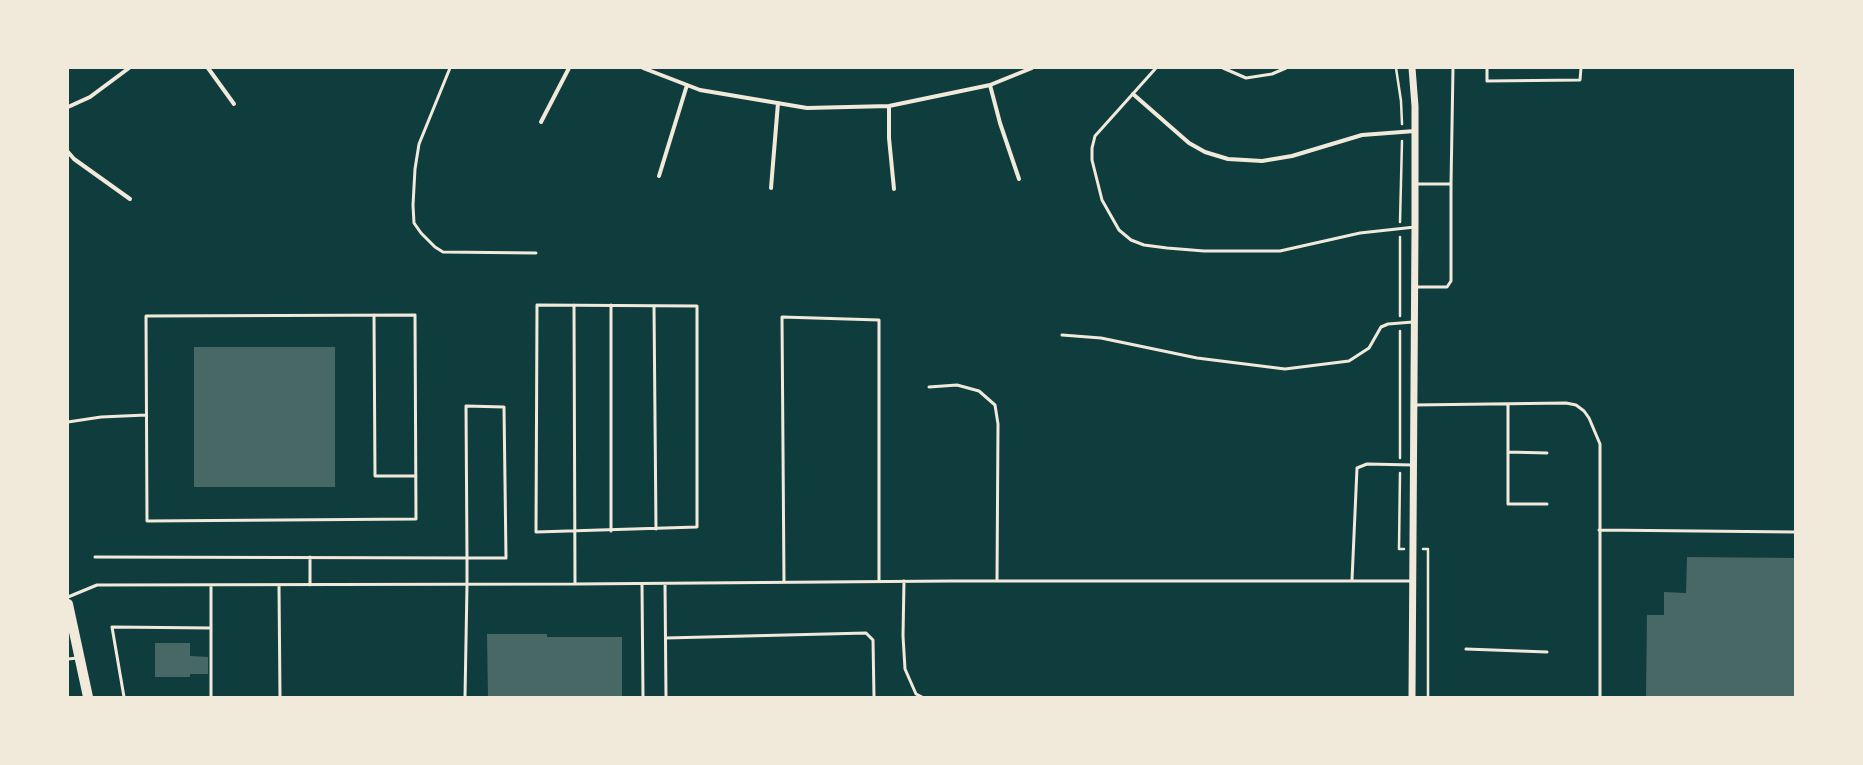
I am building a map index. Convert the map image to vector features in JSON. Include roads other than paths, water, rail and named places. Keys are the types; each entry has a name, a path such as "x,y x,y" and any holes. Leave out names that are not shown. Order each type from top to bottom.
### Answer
{"main road":[{"path":"68,604 88,697"}],"street":[{"path":"68,107 90,97 129,68"},
{"path":"208,68 234,104"},
{"path":"541,122 569,68"},
{"path":"644,68 700,90 808,108 889,106 990,85 1032,68"},
{"path":"1412,68 1415,106 1412,697"},
{"path":"659,176 686,85"},
{"path":"990,85 1000,123 1019,179"},
{"path":"1133,94 1190,143 1205,152 1228,159 1262,161 1292,156 1362,136 1415,131"},
{"path":"771,188 778,103"},
{"path":"889,106 889,138 894,189"},
{"path":"68,152 74,159 130,199"}],"lane":[{"path":"450,68 419,144 415,169 413,205 414,223 421,233 435,247 444,252 536,253"},
{"path":"1156,68 1095,136 1092,154 1102,200 1119,230 1131,240 1144,245 1204,251 1280,251 1360,233 1415,227"},
{"path":"1222,68 1246,78 1272,74 1286,68"},
{"path":"1415,287 1447,288 1452,281 1451,184 1453,68"},
{"path":"1487,68 1487,81 1580,80 1581,68"},
{"path":"1415,184 1451,184"},
{"path":"537,305 611,305 697,306 697,527 611,531 536,532 537,305"},
{"path":"574,305 575,584"},
{"path":"611,305 611,531"},
{"path":"654,306 656,529"},
{"path":"374,315 375,476 416,476"},
{"path":"374,315 415,315 416,519 147,521 146,316 374,315"},
{"path":"784,582 782,316 880,320 879,581"},
{"path":"1062,335 1102,338 1197,358 1285,369 1349,361 1369,348 1381,327 1388,324 1414,322"},
{"path":"929,387 957,385 979,391 995,404 998,424 997,581"},
{"path":"1414,405 1566,403 1576,405 1586,414 1600,444 1600,697"},
{"path":"1508,404 1508,504 1547,504"},
{"path":"95,557 310,558 467,558 506,558 504,407 466,406 467,558 466,697"},
{"path":"68,422 100,417 146,415"},
{"path":"1508,452 1547,453"},
{"path":"1352,580 1357,468 1367,464 1413,466"},
{"path":"1600,530 1795,532"},
{"path":"310,558 310,585"},
{"path":"68,596 97,585 278,586 665,584 879,581 1413,581"},
{"path":"904,581 903,636 905,669 916,694 922,697"},
{"path":"642,584 643,697"},
{"path":"665,584 666,697"},
{"path":"211,586 211,697"},
{"path":"278,586 280,697"},
{"path":"124,697 112,627 211,628"},
{"path":"666,638 866,633 873,640 874,697"},
{"path":"1466,649 1547,652"},
{"path":"68,659 79,658"}]}
